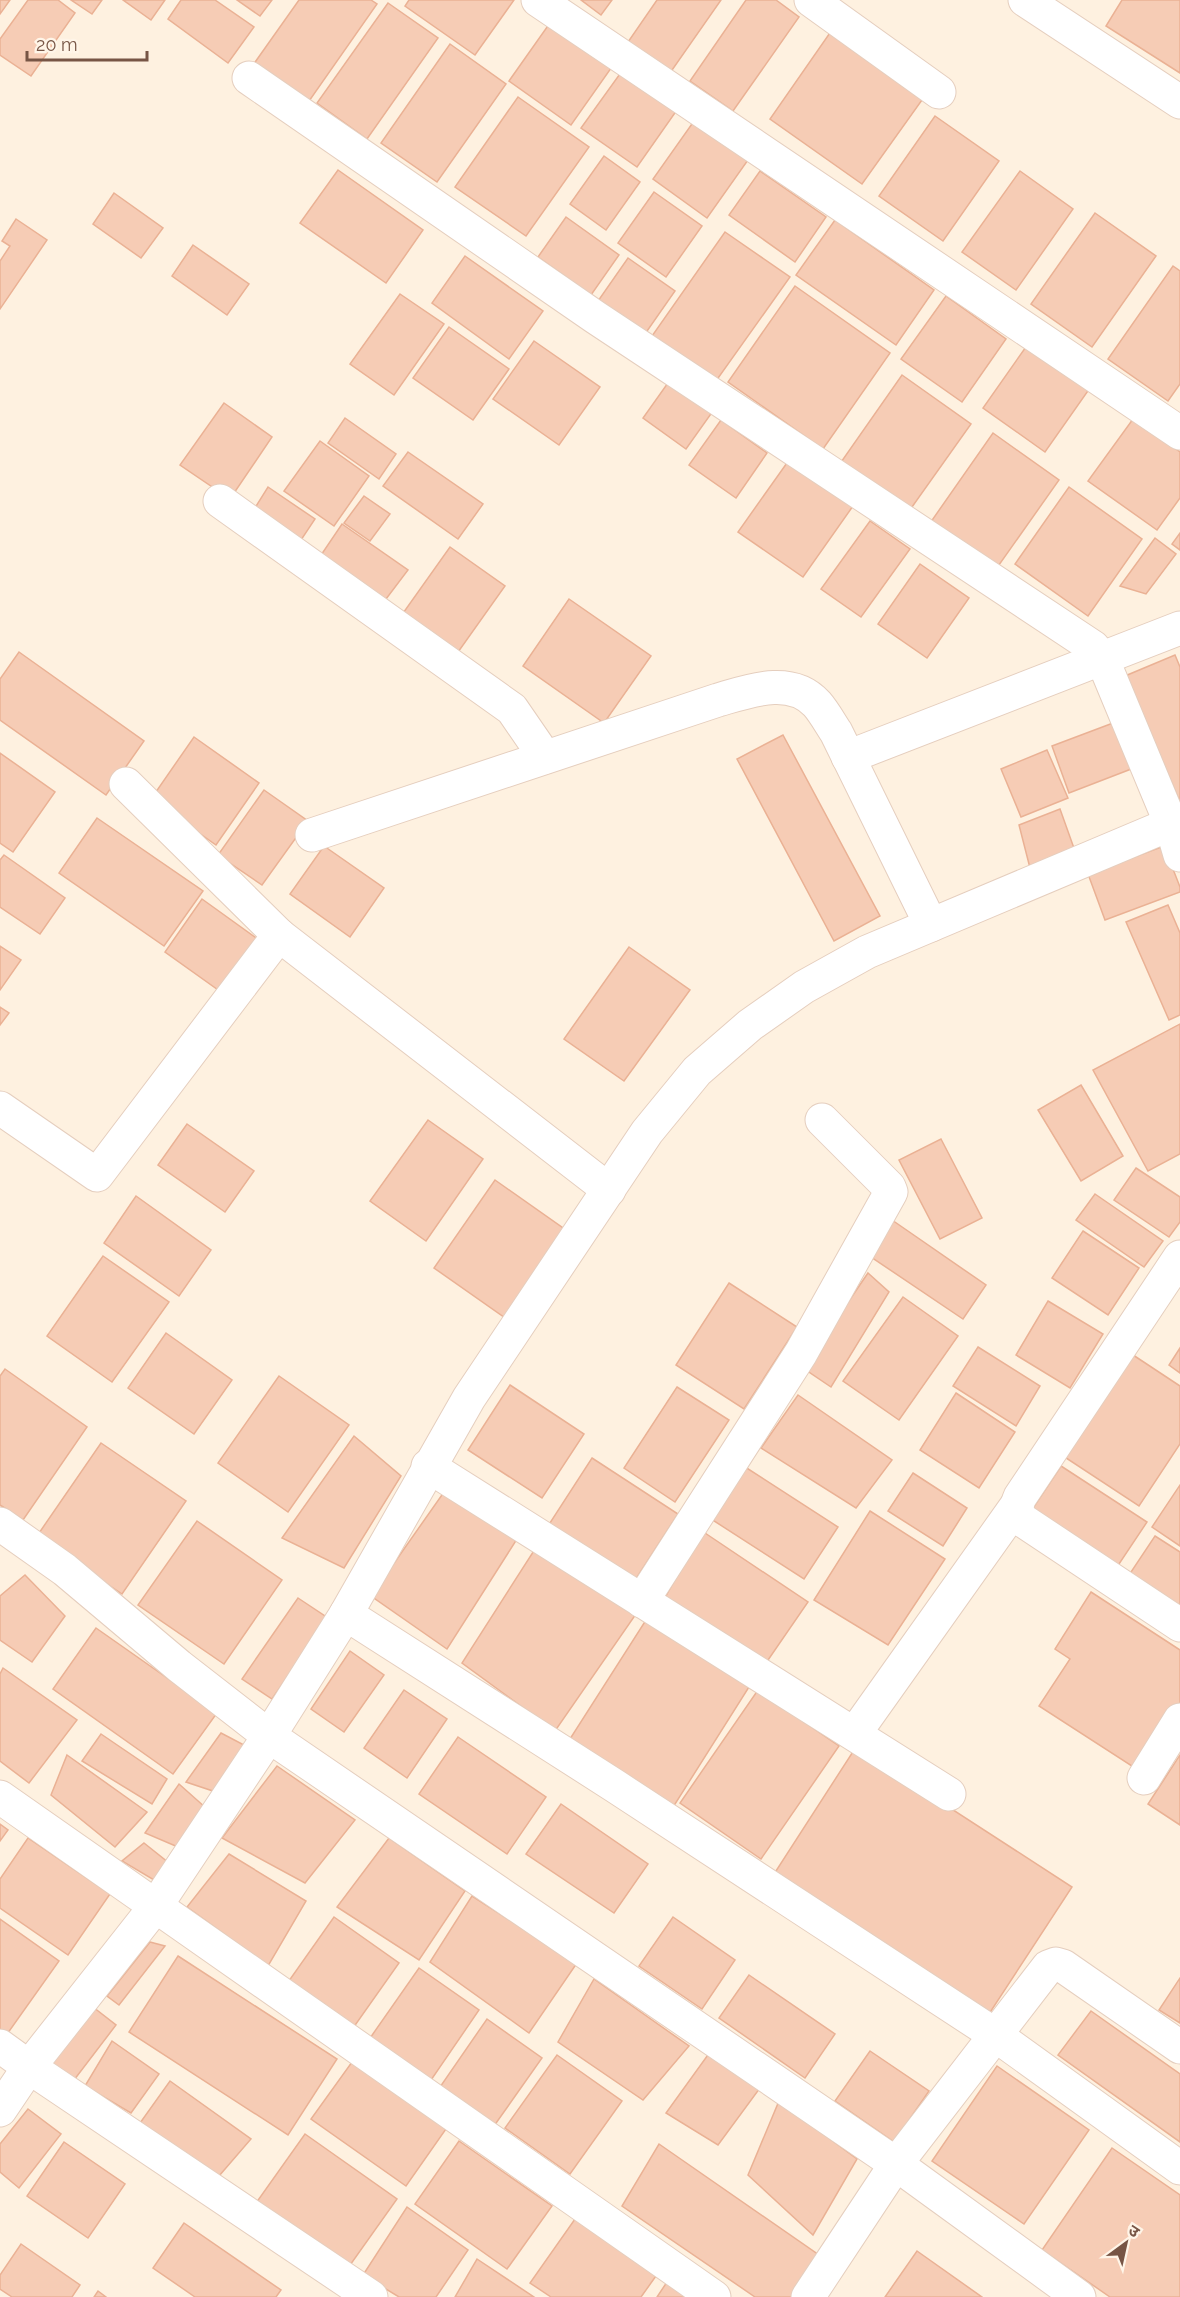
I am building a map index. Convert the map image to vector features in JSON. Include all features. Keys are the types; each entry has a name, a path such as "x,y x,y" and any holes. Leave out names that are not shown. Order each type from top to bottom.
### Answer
{"street":[{"path":"538,0 1180,433"},
{"path":"811,0 939,92"},
{"path":"1025,0 1180,102"},
{"path":"249,78 595,317 1093,647 1102,658 1175,822 1180,855"},
{"path":"220,501 512,709 545,758"},
{"path":"848,757 1180,628"},
{"path":"312,835 718,700 765,687 795,690 816,702 836,732 931,925"},
{"path":"126,784 279,935 609,1190"},
{"path":"0,2110 29,2067 155,1907 269,1736 346,1614 428,1466 469,1398 647,1132 697,1071 750,1026 804,987 867,952 1175,822"},
{"path":"0,1108 97,1175 279,935"},
{"path":"642,1601 801,1353 891,1192 890,1187 822,1120"},
{"path":"855,1733 1017,1505 1020,1497 1180,1257"},
{"path":"428,1466 949,1794"},
{"path":"1017,1505 1017,1513 1022,1520 1180,1625"},
{"path":"0,1524 65,1570 179,1666 269,1736 896,2164 1079,2297"},
{"path":"346,1614 605,1779 994,2034 1180,2168"},
{"path":"1144,1778 1180,1720"},
{"path":"0,1797 714,2297"},
{"path":"808,2297 896,2164 994,2034 1048,1967 1056,1964 1063,1966 1180,2047"},
{"path":"0,2046 371,2297"}],"building":[{"path":"0,0 10,0 0,14"},
{"path":"28,0 58,0 75,13 31,76 0,55 0,39"},
{"path":"71,0 102,0 92,14"},
{"path":"123,0 165,0 151,20"},
{"path":"181,0 215,0 254,27 228,63 168,19"},
{"path":"237,0 272,0 260,16"},
{"path":"299,0 371,0 377,4 307,104 253,65"},
{"path":"409,0 514,0 475,55 405,6"},
{"path":"581,0 612,0 601,15"},
{"path":"657,0 721,0 670,73 628,42"},
{"path":"746,0 776,0 799,17 733,111 690,81"},
{"path":"1122,0 1180,0 1180,73 1106,26"},
{"path":"388,3 438,38 367,139 317,103"},
{"path":"552,20 614,64 571,125 509,81"},
{"path":"834,27 927,93 862,184 770,119"},
{"path":"450,44 506,84 437,182 381,143"},
{"path":"622,71 677,110 637,167 581,128"},
{"path":"518,97 589,147 526,236 455,187"},
{"path":"935,116 999,161 943,241 879,196"},
{"path":"694,121 748,160 707,218 653,179"},
{"path":"604,156 640,182 606,230 570,204"},
{"path":"338,170 423,230 386,283 300,223"},
{"path":"760,171 826,217 795,262 729,215"},
{"path":"1020,171 1073,209 1016,290 962,252"},
{"path":"654,192 702,226 666,277 618,243"},
{"path":"114,193 163,228 141,258 93,224"},
{"path":"1095,213 1156,256 1092,347 1031,304"},
{"path":"566,217 619,255 591,295 538,257"},
{"path":"16,219 47,240 0,309 0,261 10,246 2,241"},
{"path":"835,220 934,290 896,345 796,275"},
{"path":"725,232 790,277 716,381 652,336"},
{"path":"193,245 249,284 227,315 172,276"},
{"path":"465,256 543,311 509,359 432,303"},
{"path":"628,258 675,291 645,334 598,301"},
{"path":"1173,266 1180,271 1180,384 1168,401 1108,359"},
{"path":"795,286 890,353 823,449 728,382"},
{"path":"400,294 444,324 394,395 350,364"},
{"path":"946,296 1006,339 962,402 901,359"},
{"path":"449,327 509,369 473,420 413,378"},
{"path":"534,341 600,387 559,445 493,399"},
{"path":"1028,344 1090,388 1045,452 983,408"},
{"path":"902,375 971,424 907,514 839,465"},
{"path":"670,380 713,411 686,449 643,418"},
{"path":"224,403 272,437 230,499 180,465"},
{"path":"345,418 396,454 379,479 328,443"},
{"path":"1133,419 1180,452 1180,498 1157,530 1088,481"},
{"path":"721,420 767,453 736,498 689,465"},
{"path":"993,433 1059,480 994,572 928,526"},
{"path":"320,441 369,476 334,526 284,491"},
{"path":"408,452 483,504 458,539 383,486"},
{"path":"789,460 853,506 803,577 738,532"},
{"path":"268,487 315,519 299,543 253,511"},
{"path":"1069,487 1142,539 1088,616 1015,564"},
{"path":"364,496 390,514 370,541 344,523"},
{"path":"870,521 910,549 861,617 821,589"},
{"path":"342,524 408,570 383,603 317,561"},
{"path":"1180,533 1180,550 1172,544"},
{"path":"1155,538 1176,554 1146,594 1120,586"},
{"path":"450,547 505,586 451,662 396,623"},
{"path":"920,564 969,598 927,658 878,624"},
{"path":"569,599 651,656 604,723 523,666"},
{"path":"19,652 144,741 106,795 0,720 0,679"},
{"path":"1175,655 1180,667 1180,802 1125,676"},
{"path":"1121,720 1139,766 1069,793 1052,746"},
{"path":"783,735 880,916 834,941 737,759"},
{"path":"194,737 259,783 216,845 151,799"},
{"path":"1047,750 1068,798 1021,817 1001,769"},
{"path":"0,753 55,792 13,852 0,843"},
{"path":"264,790 308,821 262,885 218,855"},
{"path":"1060,809 1075,851 1030,868 1019,825"},
{"path":"97,818 203,891 164,946 59,873"},
{"path":"324,846 384,888 350,937 290,894"},
{"path":"1164,846 1180,892 1105,920 1088,874"},
{"path":"4,855 65,898 40,934 0,907 0,860"},
{"path":"202,899 266,945 228,997 165,952"},
{"path":"1168,905 1180,933 1180,1015 1169,1020 1126,922"},
{"path":"0,946 21,960 0,990"},
{"path":"629,947 690,990 624,1081 564,1039"},
{"path":"0,1007 9,1013 0,1025"},
{"path":"1180,1024 1180,1154 1148,1171 1093,1070"},
{"path":"1081,1085 1123,1156 1081,1181 1038,1110"},
{"path":"428,1120 483,1159 426,1241 370,1201"},
{"path":"187,1124 254,1171 225,1212 158,1165"},
{"path":"941,1139 982,1218 940,1239 899,1160"},
{"path":"1136,1168 1180,1197 1180,1222 1169,1237 1114,1200"},
{"path":"495,1180 573,1235 511,1322 434,1268"},
{"path":"1095,1194 1163,1241 1144,1267 1076,1220"},
{"path":"136,1196 211,1250 179,1296 104,1243"},
{"path":"892,1220 986,1285 963,1319 868,1255"},
{"path":"1083,1231 1139,1268 1108,1315 1052,1278"},
{"path":"103,1256 169,1302 112,1382 47,1336"},
{"path":"868,1273 889,1292 831,1387 803,1368"},
{"path":"729,1283 797,1327 744,1409 676,1365"},
{"path":"903,1297 958,1336 899,1420 843,1381"},
{"path":"1048,1301 1103,1334 1070,1388 1016,1355"},
{"path":"166,1333 232,1380 194,1434 128,1388"},
{"path":"978,1347 1040,1386 1016,1426 953,1386"},
{"path":"1180,1348 1180,1373 1169,1365"},
{"path":"1127,1351 1180,1386 1180,1444 1139,1506 1060,1454"},
{"path":"5,1369 87,1427 23,1520 0,1505 0,1376"},
{"path":"279,1376 349,1425 288,1512 218,1463"},
{"path":"510,1385 584,1434 542,1498 468,1450"},
{"path":"677,1387 729,1420 675,1502 624,1468"},
{"path":"956,1393 1015,1432 979,1488 920,1450"},
{"path":"798,1395 892,1460 856,1508 761,1448"},
{"path":"354,1436 401,1476 344,1568 282,1538"},
{"path":"101,1443 186,1501 122,1594 37,1536"},
{"path":"592,1458 678,1514 634,1582 548,1526"},
{"path":"742,1465 838,1527 804,1579 708,1517"},
{"path":"1061,1466 1147,1522 1115,1570 1029,1514"},
{"path":"913,1473 967,1508 943,1546 888,1511"},
{"path":"1180,1485 1180,1546 1152,1527"},
{"path":"444,1492 517,1539 447,1649 371,1596"},
{"path":"870,1511 945,1559 888,1645 814,1600"},
{"path":"197,1521 282,1580 224,1664 138,1605"},
{"path":"702,1531 808,1602 766,1663 662,1603"},
{"path":"1155,1536 1180,1552 1180,1621 1123,1584"},
{"path":"535,1549 636,1614 555,1731 462,1663"},
{"path":"25,1575 65,1616 32,1662 0,1640 0,1596"},
{"path":"1091,1592 1180,1650 1180,1705 1138,1770 1039,1706 1070,1659 1055,1649"},
{"path":"298,1598 328,1618 272,1699 242,1679"},
{"path":"646,1620 749,1687 670,1812 568,1742"},
{"path":"96,1628 217,1713 173,1774 53,1689"},
{"path":"350,1651 384,1675 344,1732 311,1709"},
{"path":"3,1668 77,1720 29,1783 0,1761 0,1674"},
{"path":"404,1690 447,1719 407,1778 364,1748"},
{"path":"758,1690 839,1746 761,1859 680,1803"},
{"path":"221,1733 244,1745 213,1791 186,1782"},
{"path":"101,1734 167,1779 152,1804 82,1761"},
{"path":"458,1737 546,1797 507,1854 419,1794"},
{"path":"856,1747 1072,1887 989,2014 774,1874"},
{"path":"67,1755 147,1812 115,1847 51,1795"},
{"path":"1180,1755 1180,1825 1148,1804"},
{"path":"277,1766 355,1820 305,1883 222,1838"},
{"path":"179,1784 206,1808 178,1847 145,1833"},
{"path":"561,1804 648,1864 614,1913 526,1854"},
{"path":"0,1824 8,1830 0,1841"},
{"path":"28,1838 110,1894 68,1955 0,1908 0,1879"},
{"path":"389,1838 465,1891 419,1960 337,1907"},
{"path":"144,1843 169,1863 159,1883 122,1861"},
{"path":"229,1854 306,1901 268,1966 187,1907"},
{"path":"472,1896 577,1963 529,2033 430,1962"},
{"path":"334,1917 399,1963 351,2031 286,1985"},
{"path":"673,1917 735,1960 702,2009 639,1966"},
{"path":"0,1919 59,1961 5,2037 0,2033"},
{"path":"150,1942 165,1946 119,2005 107,1996"},
{"path":"178,1956 337,2059 288,2135 129,2032"},
{"path":"419,1968 479,2010 429,2083 368,2041"},
{"path":"749,1975 835,2034 805,2078 719,2018"},
{"path":"1180,1978 1180,2023 1159,2010"},
{"path":"594,1979 689,2046 643,2100 558,2042"},
{"path":"93,2007 116,2025 71,2084 48,2068"},
{"path":"1091,2011 1180,2074 1180,2142 1058,2055"},
{"path":"487,2019 542,2058 494,2126 440,2087"},
{"path":"112,2041 159,2074 131,2113 85,2086"},
{"path":"870,2051 929,2091 894,2142 835,2101"},
{"path":"710,2052 760,2088 718,2145 666,2113"},
{"path":"557,2055 622,2101 570,2174 505,2128"},
{"path":"352,2062 446,2129 406,2186 311,2119"},
{"path":"997,2066 1089,2130 1024,2224 932,2161"},
{"path":"170,2081 251,2139 219,2176 140,2123"},
{"path":"779,2101 857,2159 813,2235 748,2175"},
{"path":"28,2109 61,2134 19,2188 0,2172 0,2144"},
{"path":"305,2134 397,2199 348,2268 256,2203"},
{"path":"459,2141 552,2206 507,2269 415,2204"},
{"path":"64,2142 125,2184 88,2238 27,2196"},
{"path":"659,2144 819,2255 794,2297 755,2297 622,2206"},
{"path":"1112,2148 1180,2195 1180,2297 1110,2297 1042,2250"},
{"path":"407,2207 468,2250 436,2297 399,2297 363,2275"},
{"path":"575,2219 656,2276 641,2297 551,2297 530,2283"},
{"path":"184,2223 281,2290 276,2297 195,2297 153,2268"},
{"path":"21,2244 80,2285 72,2297 12,2297 0,2289 0,2275"},
{"path":"917,2251 982,2297 885,2297"},
{"path":"477,2259 534,2297 455,2297"},
{"path":"667,2282 688,2297 657,2297"},
{"path":"98,2291 106,2297 94,2297"}]}
